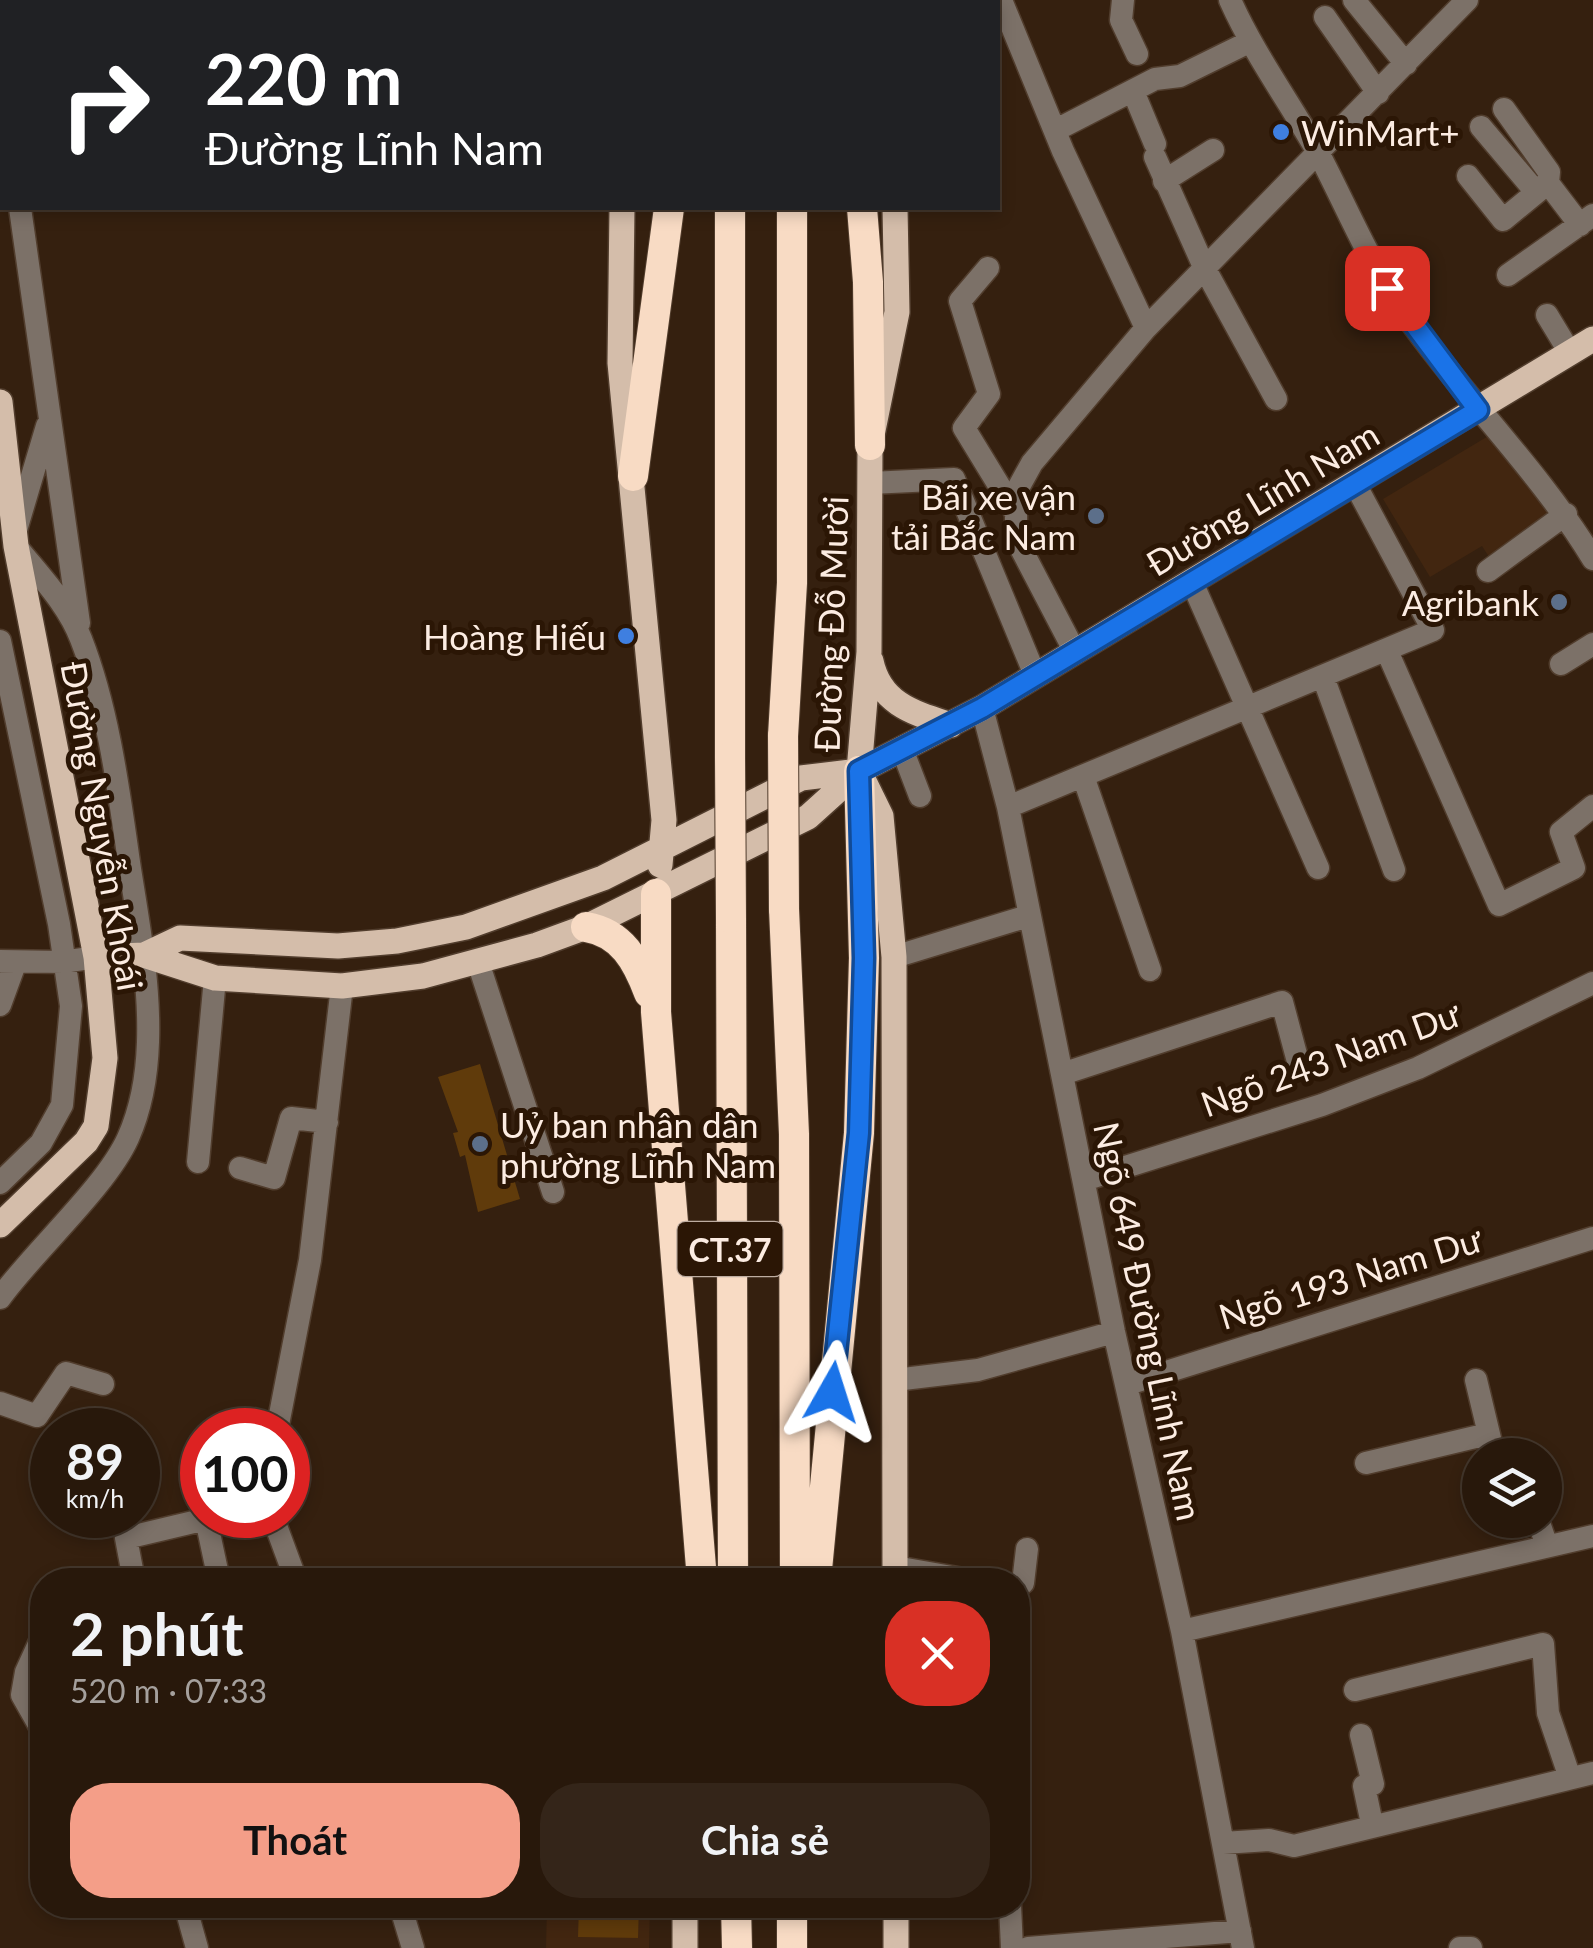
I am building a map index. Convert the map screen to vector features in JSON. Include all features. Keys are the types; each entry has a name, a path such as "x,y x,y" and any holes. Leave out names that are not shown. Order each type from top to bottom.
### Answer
{"highway":[{"path":"632,476 669,210"},
{"name":"CT.37","path":"730,210 733,1568"},
{"name":"CT.37","path":"792,210 792,584 784,736 784,909 794,1134 795,1568"},
{"path":"862,210 868,282 870,445"},
{"path":"817,1568 859,1133 864,958 859,771"},
{"path":"656,894 656,1012 701,1568"},
{"path":"586,926 608,934 626,949 656,1012"},
{"path":"736,1918 736,1948"},
{"path":"792,1918 792,1948"}],"main road":[{"path":"622,210 620,362 664,820 656,894"},
{"name":"Đường Đỗ Mười","path":"895,210 897,312 870,445 870,652 859,771 881,816 894,957 895,1568"},
{"name":"Đường Lĩnh Nam","path":"96,957 144,955 215,978 342,986 423,976 586,926 808,817 859,771 982,708 1593,339"},
{"name":"Đường Nguyễn Khoái","path":"0,402 15,541 96,957 105,1058 96,1126 86,1142 0,1225"},
{"path":"870,652 874,674 898,706 950,726"},
{"name":"Đường Lĩnh Nam","path":"144,955 180,938 338,946 397,941 527,909 662,852 800,778 859,771"},
{"path":"685,1918 685,1948"},
{"path":"896,1918 896,1948"}],"street":[{"path":"1001,0 1146,328"},
{"path":"1123,0 1121,20 1137,54"},
{"path":"1230,0 1248,42 1319,155 1387,288 1478,410 1566,514 1593,559"},
{"path":"1354,0 1406,64"},
{"path":"1075,652 1016,539 1016,492 1032,463 1146,328 1406,64 1452,6"},
{"path":"1325,17 1378,93"},
{"path":"1058,130 1155,79 1180,76 1248,42"},
{"path":"1132,91 1164,181 1205,269 1276,399"},
{"path":"1468,176 1503,220 1542,187 1549,172 1504,109"},
{"path":"1481,126 1542,187 1589,218 1508,275"},
{"path":"1164,181 1213,150"},
{"path":"20,210 80,636"},
{"path":"988,268 960,302 989,394 964,428 1014,510"},
{"path":"1546,315 1570,353"},
{"path":"50,418 15,541 60,601 80,636"},
{"path":"870,483 954,479 1036,674"},
{"path":"1008,807 1432,630 1356,484"},
{"path":"1488,571 1566,514"},
{"path":"1191,580 1318,868"},
{"name":"Đường Nguyễn Khoái","path":"0,1298 108,1170 127,1140 147,1057 144,955 116,783 80,636"},
{"path":"0,641 59,924 72,1022 62,1105 41,1142 0,1183"},
{"path":"1561,664 1593,644"},
{"path":"1387,651 1500,905 1574,868 1561,832 1593,806"},
{"path":"1323,677 1394,870"},
{"name":"Ngõ 649 Đường Lĩnh Nam","path":"982,708 1008,807 1114,1332 1182,1632 1241,1939"},
{"path":"902,750 920,796"},
{"path":"1083,776 1150,970"},
{"path":"894,957 1028,916"},
{"path":"0,1005 8,962 62,962 96,957"},
{"path":"478,962 553,1192"},
{"path":"198,1162 215,978"},
{"name":"Ngõ 243 Nam Dư","path":"1084,1180 1322,1105 1402,1074 1593,983"},
{"path":"280,1408 310,1260 342,986"},
{"path":"1062,1074 1282,1002 1297,1058"},
{"path":"240,1168 274,1178 291,1118 328,1122"},
{"name":"Ngõ 193 Nam Dư","path":"1128,1384 1593,1238"},
{"path":"895,1380 978,1370 1114,1332"},
{"path":"0,1403 38,1416 66,1373 104,1384"},
{"path":"1476,1380 1490,1438"},
{"path":"1366,1463 1462,1448"},
{"path":"132,1568 126,1538 180,1525"},
{"path":"1182,1632 1593,1536"},
{"path":"216,1538 218,1568"},
{"path":"280,1538 292,1568"},
{"path":"1545,1538 1548,1546"},
{"path":"1025,1568 1027,1549"},
{"path":"1223,1843 1269,1840 1294,1846 1581,1776 1548,1713 1543,1644 1355,1690"},
{"path":"30,1672 22,1695 30,1709"},
{"path":"1360,1735 1373,1784 1364,1786 1372,1824"},
{"path":"189,1918 197,1948"},
{"path":"404,1918 413,1948"},
{"path":"1011,1918 1012,1948"},
{"path":"1028,1948 1241,1939"},
{"path":"1460,1948 1471,1948"}],"shaded area":[{"path":"1490,435 1559,514 1493,563 1482,546 1430,577 1383,499"},
{"path":"547,1918 650,1918 649,1948 546,1948"}],"building":[{"name":"Uỷ ban nhân dân phường Lĩnh Nam","path":"480,1064 520,1199 478,1212 465,1155 460,1157 453,1133 458,1132 438,1077"},
{"path":"579,1918 639,1918 638,1938 578,1937"}],"place":[{"name":"WinMart+","path":"1281,132"},
{"name":"Bãi xe vận tải Bắc Nam","path":"1096,516"},
{"name":"Agribank","path":"1559,602"},
{"name":"Hoàng Hiếu","path":"626,636"},
{"name":"Uỷ ban nhân dân phường Lĩnh Nam","path":"480,1144"}],"route":[{"path":"832,1392 859,1133 864,958 859,771 982,708 1478,410 1387,288"}]}
